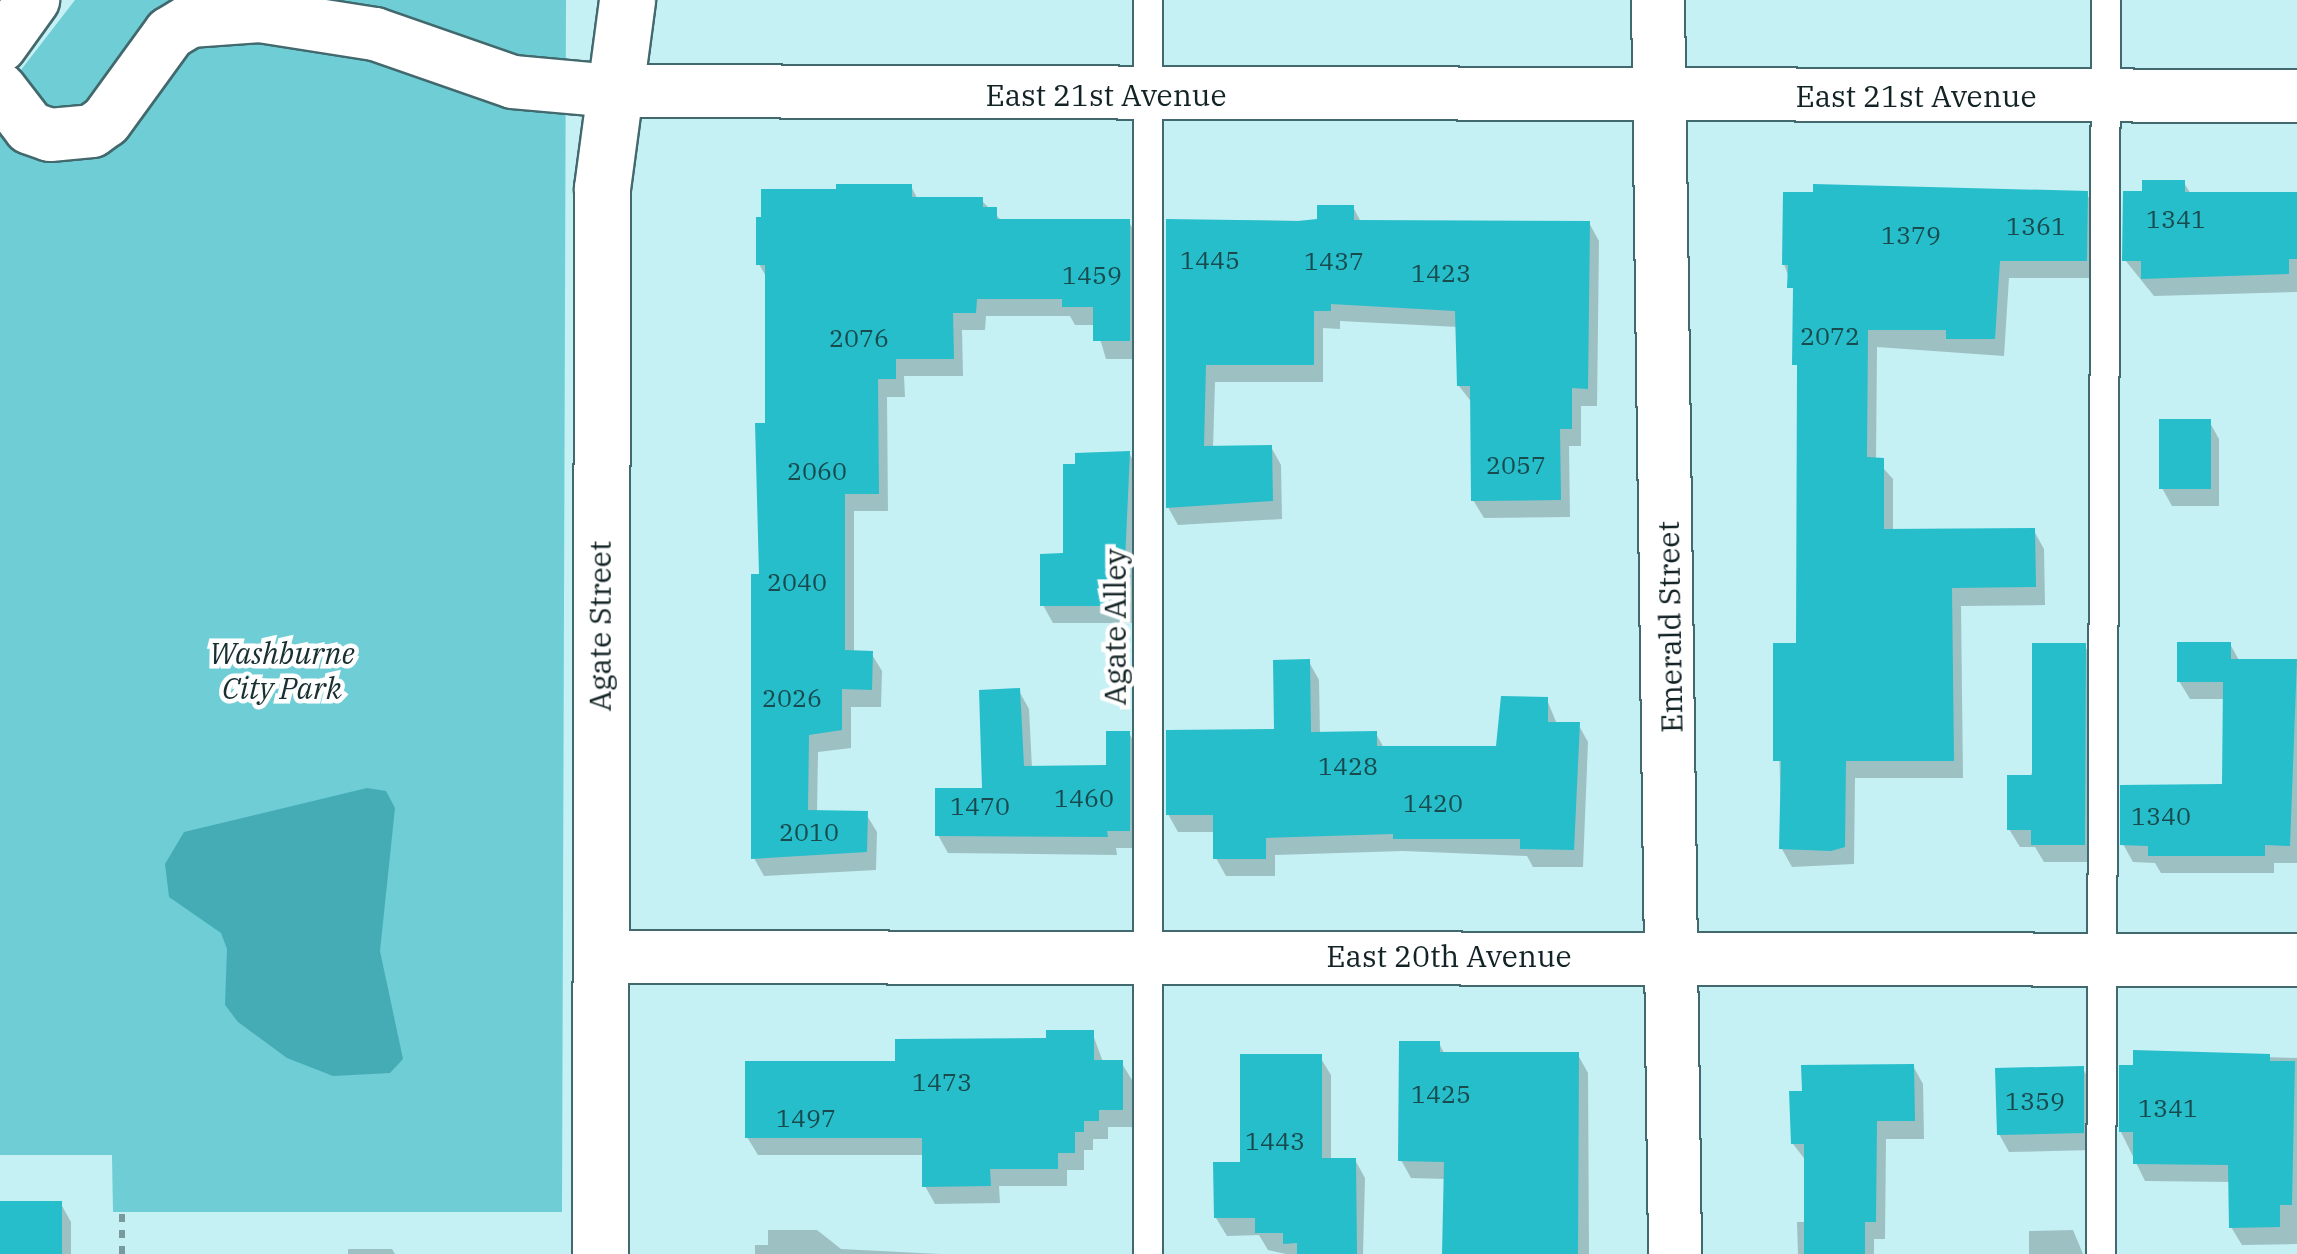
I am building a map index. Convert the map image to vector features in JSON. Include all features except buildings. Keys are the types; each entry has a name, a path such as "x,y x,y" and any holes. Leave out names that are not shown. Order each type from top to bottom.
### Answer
{"street":[{"path":"0,46 33,0"},
{"name":"Agate Street","path":"600,1254 602,188 612,91 628,0"},
{"name":"Emerald Street","path":"1658,0 1676,956 1675,1254"},
{"name":"East 21st Avenue","path":"0,89 30,128 50,135 92,131 106,121 170,33 190,21 260,16 322,20 375,34 513,82 612,91 2297,96"},
{"name":"East 20th Avenue","path":"600,957 2297,960"}],"lane":[{"name":"Agate Alley","path":"1148,0 1148,1254"},
{"path":"2101,1254 2106,0"}],"path":[{"path":"122,1212 122,1254"}],"green space":[{"name":"Washburne City Park","path":"75,0 566,0 562,1212 113,1212 112,1155 0,1155 0,97"}],"shaded area":[{"path":"367,788 386,791 395,808 380,951 403,1059 390,1073 333,1076 287,1058 238,1022 225,1005 227,949 221,933 169,897 165,864 184,832"}]}
